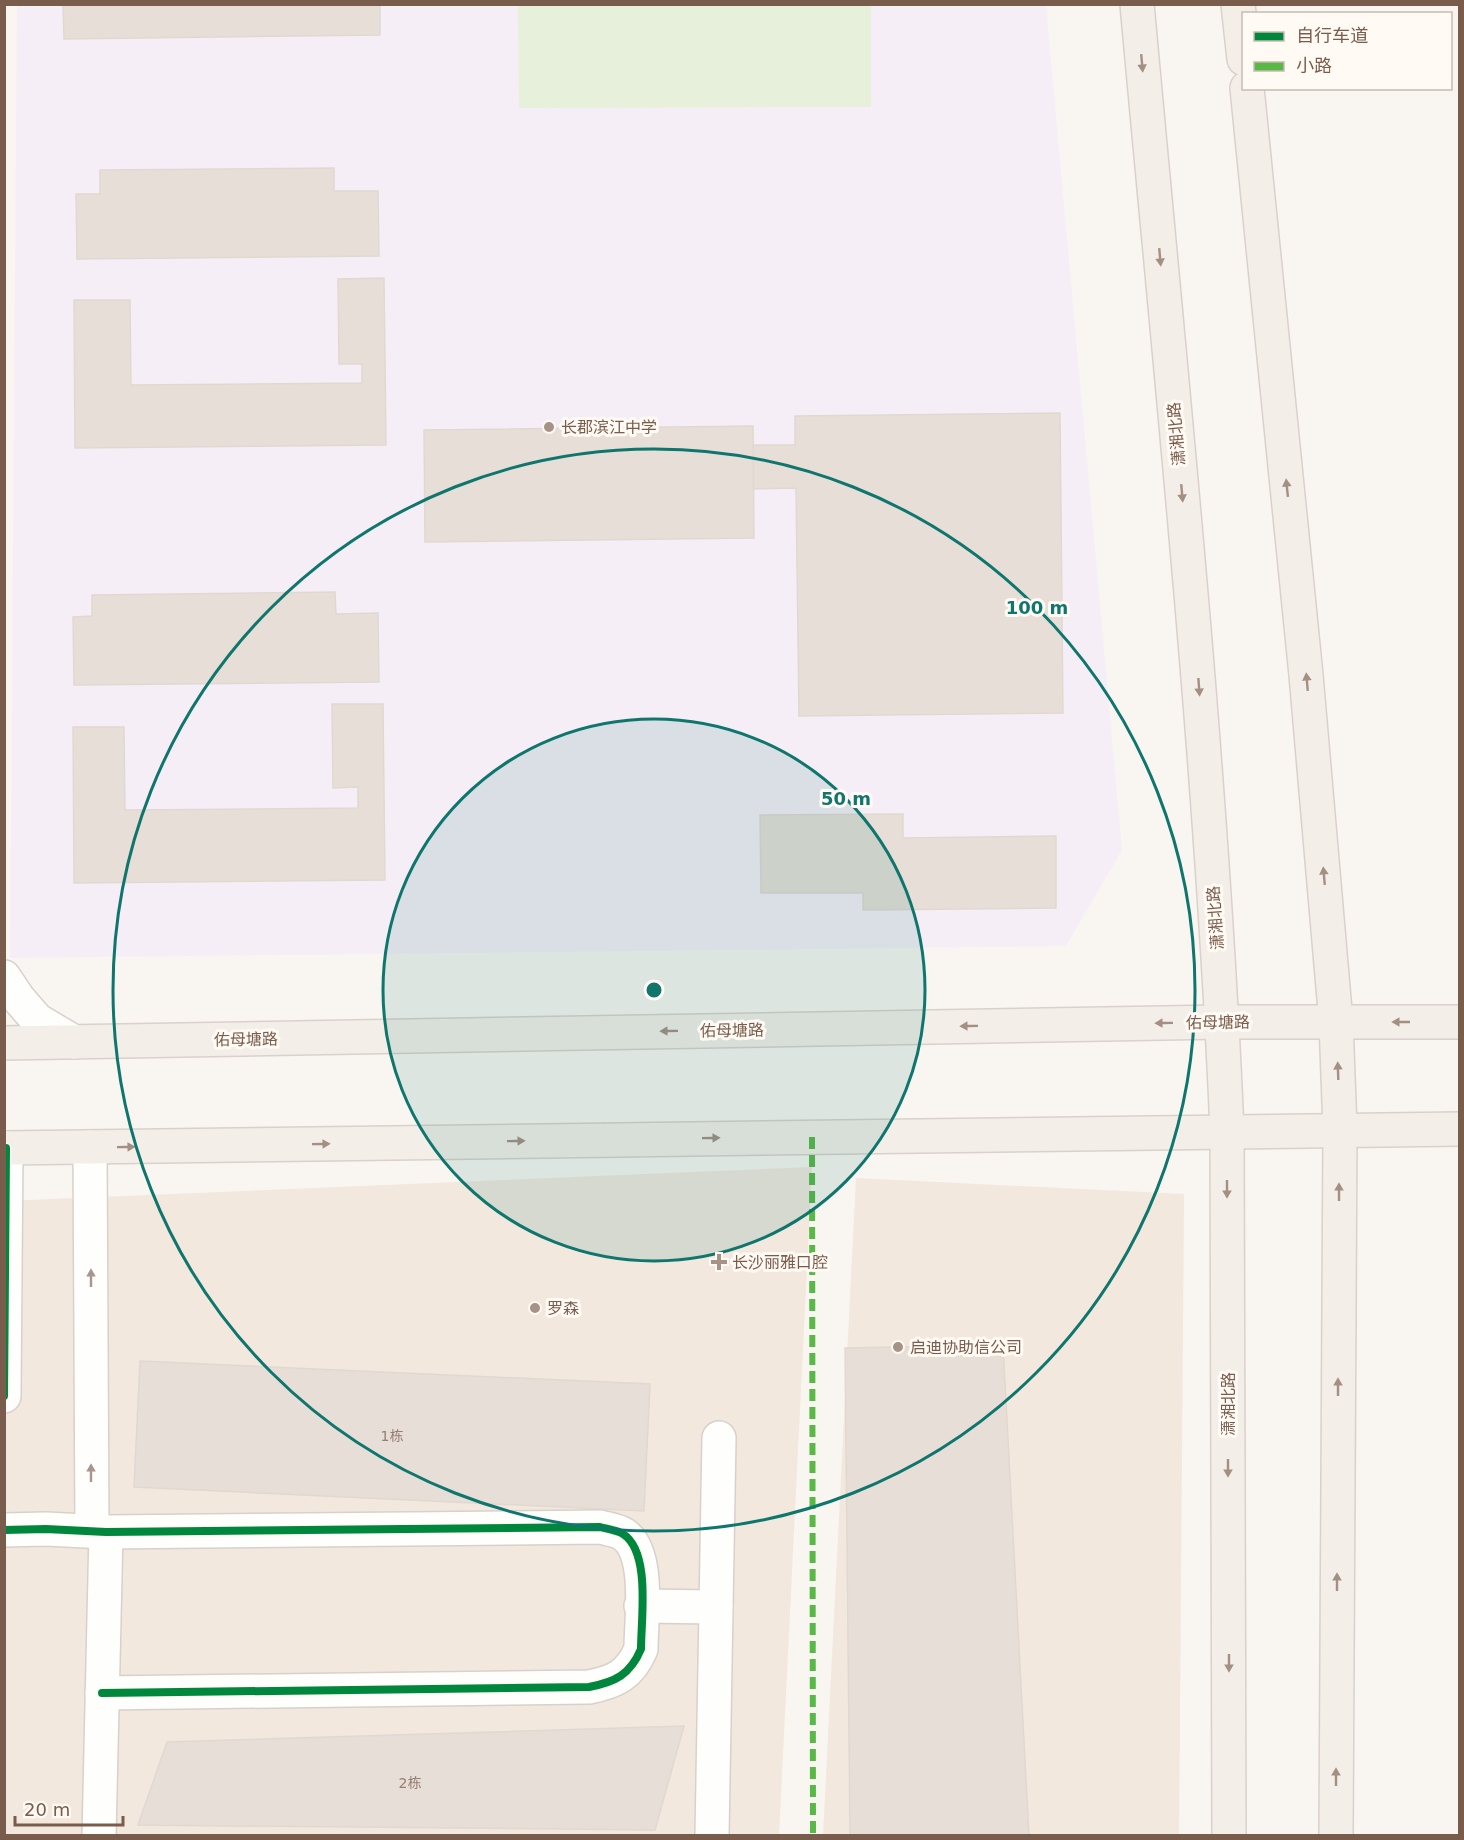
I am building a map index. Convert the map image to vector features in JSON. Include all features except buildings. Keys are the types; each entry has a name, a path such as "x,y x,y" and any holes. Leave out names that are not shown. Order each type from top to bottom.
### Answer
{"main road":[{"name":"潇湘北路","path":"1137,4 1196,646 1222,1022 1227,1131 1229,1836"},
{"path":"1238,4 1242,41"},
{"path":"1246,90 1306,675 1336,1022 1340,1129 1336,1836"},
{"name":"佑母塘路","path":"4,1043 1222,1022 1460,1022"},
{"path":"5,1148 1460,1129"}],"street":[{"path":"4,977 37,1020 74,1041"},
{"path":"90,1147 102,1693 99,1836"},
{"path":"4,1396 5,1148"},
{"path":"712,1836 719,1438"},
{"path":"4,1530 45,1529 99,1532 600,1527 622,1533 634,1544 642,1568 641,1649 637,1659 626,1672 609,1683 589,1687 102,1693"},
{"path":"641,1606 716,1607"}],"shaded area":[{"name":"长郡滨江中学","path":"17,5 1046,5 1122,850 1066,946 10,958"},
{"path":"812,1167 779,1835 5,1835 4,1201"},
{"path":"856,1178 1184,1194 1179,1835 823,1836"}],"green space":[{"path":"518,5 871,5 871,107 519,108"}],"marked path":[{"path":"812,1137 813,1836"}],"cycle path":[{"path":"4,1396 6,1148"},
{"path":"4,1530 46,1529 106,1532 600,1527 623,1534 632,1543 638,1555 643,1604 641,1649 627,1671 614,1680 598,1685 589,1687 102,1693"}],"place":[{"name":"长郡滨江中学","path":"549,427"},
{"name":"长沙丽雅口腔","path":"719,1262"},
{"name":"罗森","path":"535,1308"},
{"name":"启迪协助信公司","path":"898,1347"}]}
